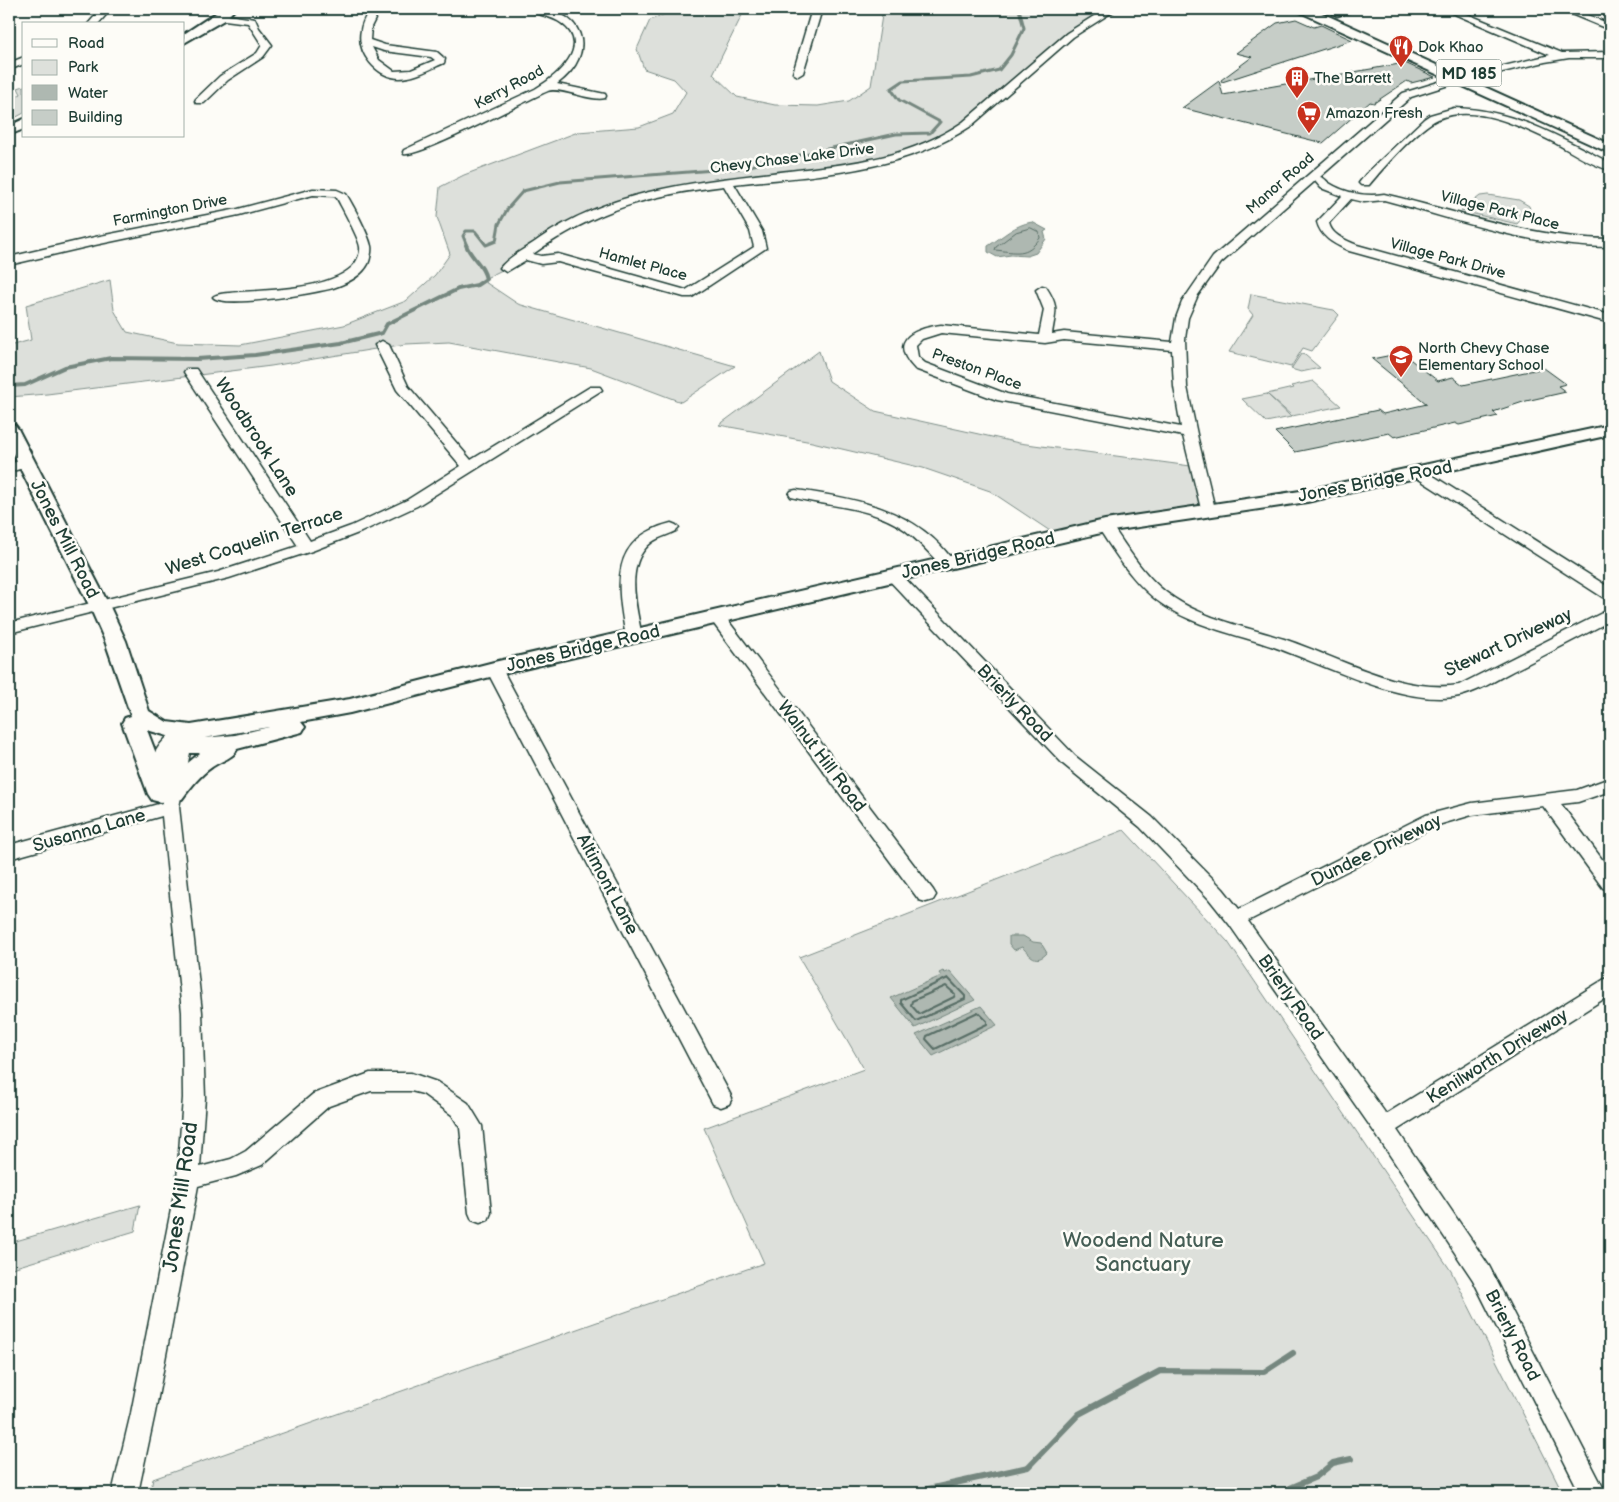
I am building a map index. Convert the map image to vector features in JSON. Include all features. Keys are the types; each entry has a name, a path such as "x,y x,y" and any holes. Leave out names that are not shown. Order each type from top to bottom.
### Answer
{"main road":[{"name":"MD 185","path":"1304,9 1610,149"},
{"name":"MD 185","path":"1332,11 1610,137"},
{"path":"185,38 224,13"},
{"path":"9,131 22,124"},
{"name":"Jones Mill Road","path":"9,429 17,465 99,606 120,650 129,685 141,716 165,729 178,742"},
{"name":"Jones Bridge Road","path":"178,742 198,732 350,706 494,669 1105,526 1307,496 1610,430"},
{"name":"Jones Mill Road","path":"120,650 120,674 117,688 133,723 150,737 178,742"},
{"name":"Jones Bridge Road","path":"178,742 208,747 269,735 350,706"},
{"path":"133,723 168,798 197,765 208,757 269,735"}],"street":[{"path":"95,22 106,9"},
{"path":"366,42 384,48 434,54 440,61 416,72 401,76 386,74 374,61 366,42 365,33 375,9"},
{"name":"Kerry Road","path":"408,152 526,98 549,86 567,71 576,58 577,35 569,24 556,16 534,9"},
{"path":"798,73 817,9"},
{"name":"Chevy Chase Lake Drive","path":"506,268 557,232 591,214 616,204 669,190 845,168 885,161 935,143 966,124 1070,35 1112,9"},
{"path":"1332,11 1354,9"},
{"path":"1448,9 1560,56"},
{"path":"1564,9 1610,27"},
{"path":"200,100 224,78 265,50 267,45 254,28 254,18 224,13"},
{"name":"Manor Road","path":"1208,510 1189,432 1177,353 1182,317 1194,289 1217,260 1316,178 1400,100 1415,92 1474,75 1560,56 1610,54"},
{"path":"9,67 22,61"},
{"path":"549,86 601,96"},
{"path":"1316,178 1365,182 1432,118 1456,111 1482,112 1513,121 1610,167"},
{"name":"Village Park Place","path":"1316,178 1323,185 1348,196 1372,199 1384,197 1546,238 1580,243 1610,243"},
{"name":"Hamlet Place","path":"523,255 541,260 558,258 688,294 760,248 756,231 728,182"},
{"name":"Village Park Place","path":"1365,182 1379,189 1384,197"},
{"name":"Farmington Drive","path":"9,262 95,241 239,212 313,192 338,193 342,196 367,252 362,264 353,273 329,285 313,290 274,296 219,297"},
{"name":"Village Park Drive","path":"1348,196 1338,204 1323,222 1328,233 1342,243 1353,248 1610,319"},
{"path":"1042,290 1050,300 1052,314 1045,331 1045,339"},
{"name":"Preston Place","path":"1177,353 1062,347 1045,339 934,329 919,333 908,349 911,358 920,366 1002,397 1031,404 1189,432"},
{"path":"382,344 402,387 470,468"},
{"name":"Woodbrook Lane","path":"191,372 307,548"},
{"name":"West Coquelin Terrace","path":"9,628 223,575 307,548 356,529 412,503 595,390"},
{"path":"1419,473 1610,595"},
{"path":"796,494 828,499 896,520 909,526 946,562"},
{"name":"Stewart Driveway","path":"1105,526 1135,573 1168,602 1200,618 1278,643 1388,683 1427,692 1445,694 1463,690 1610,615"},
{"path":"634,636 626,586 629,562 637,547 647,538 670,528"},
{"name":"Brierly Road","path":"893,575 1068,760 1146,822 1216,894 1236,920 1383,1127 1481,1273 1593,1493"},
{"name":"Walnut Hill Road","path":"718,617 926,895"},
{"name":"Altimont Lane","path":"494,669 721,1098"},
{"name":"Jones Mill Road","path":"125,1493 143,1413 188,1179 194,1098 192,1012 168,798 160,760 178,742"},
{"name":"Dundee Driveway","path":"1236,920 1432,820 1472,809 1578,796 1610,784"},
{"name":"Susanna Lane","path":"9,852 168,798"},
{"path":"1548,800 1610,884"},
{"name":"Kenilworth Driveway","path":"1383,1127 1610,985"},
{"path":"188,1179 236,1167 254,1158 321,1100 370,1082 411,1082 430,1088 460,1109 471,1126 480,1213"}],"green space":[{"path":"678,9 745,9 713,74 737,97 775,105 818,106 849,101 871,86 883,9 1112,9 1088,22 967,124 885,161 701,185 591,214 506,268 482,280 518,304 735,366 681,402 591,368 449,342 406,344 271,366 9,397 9,346 31,340 26,305 110,280 114,310 127,332 178,343 240,345 344,325 406,301 435,275 450,254 437,217 440,187 464,175 578,132 639,127 673,114 686,92 674,79 644,69 637,49 650,20"},
{"path":"22,87 22,114 9,121 9,108 12,106 9,100 21,94 18,88"},
{"path":"1488,195 1519,200 1529,206 1530,209 1517,224 1461,211 1480,196"},
{"path":"1251,294 1334,310 1339,315 1312,351 1303,348 1291,367 1229,352 1253,315 1248,309"},
{"path":"819,351 829,381 875,411 1019,443 1198,467 1208,509 1059,537 990,491 923,468 812,442 719,425"},
{"path":"1301,354 1305,355 1320,368 1301,372 1291,369"},
{"path":"1313,381 1341,406 1292,416 1267,394 1293,388 1291,386"},
{"path":"1267,394 1291,417 1266,422 1242,399"},
{"name":"Woodend Nature Sanctuary","path":"1124,830 1228,942 1451,1271 1563,1493 150,1493 153,1479 764,1263 704,1128 864,1069 799,957"},
{"path":"140,1205 135,1231 9,1269 9,1243"}],"water":[{"path":"1032,222 1047,230 1044,232 1046,239 1036,253 1027,256 1011,255 997,257 988,252 988,246 1014,228"},
{"path":"1009,936 1023,936 1033,942 1041,943 1047,953 1043,957 1033,958 1022,947 1014,950 1009,944"},
{"path":"943,971 945,973 950,971 975,1000 915,1028 891,998 941,976 939,973"},
{"path":"981,1006 997,1025 933,1056 916,1035"}],"building":[{"path":"1296,19 1314,27 1321,25 1352,40 1222,82 1221,80 1252,57 1236,53 1277,23"},
{"path":"1405,63 1435,77 1411,83 1407,81 1374,103 1370,102 1323,143 1182,108 1219,81 1223,95"},
{"name":"North Chevy Chase Elementary School","path":"1402,353 1438,381 1453,377 1463,385 1544,368 1566,384 1558,386 1566,392 1526,401 1493,412 1498,416 1459,425 1455,423 1394,437 1389,433 1295,452 1275,432 1378,410 1383,414 1427,404 1372,359"}],"waterway":[{"path":"467,246 463,236 466,231 475,231 486,245 496,241 499,224 508,208 523,191 560,182 740,168 896,134 930,133 940,122 899,100 891,89 903,81 971,77 999,70 1011,55 1024,28 1019,9"},
{"path":"9,386 25,385 65,367 111,358 197,359 255,355 341,343 382,333 387,324 458,289 477,285 486,279 483,270 466,245"},
{"path":"910,1493 1028,1467 1079,1414 1160,1371 1264,1372 1293,1353"},
{"path":"1288,1493 1290,1488 1316,1477 1333,1463 1351,1459"}],"place":[{"name":"Dok Khao","path":"1401,68"},
{"name":"The Barrett","path":"1297,99"},
{"name":"Amazon Fresh","path":"1309,134"},
{"name":"North Chevy Chase Elementary School","path":"1401,378"}]}
